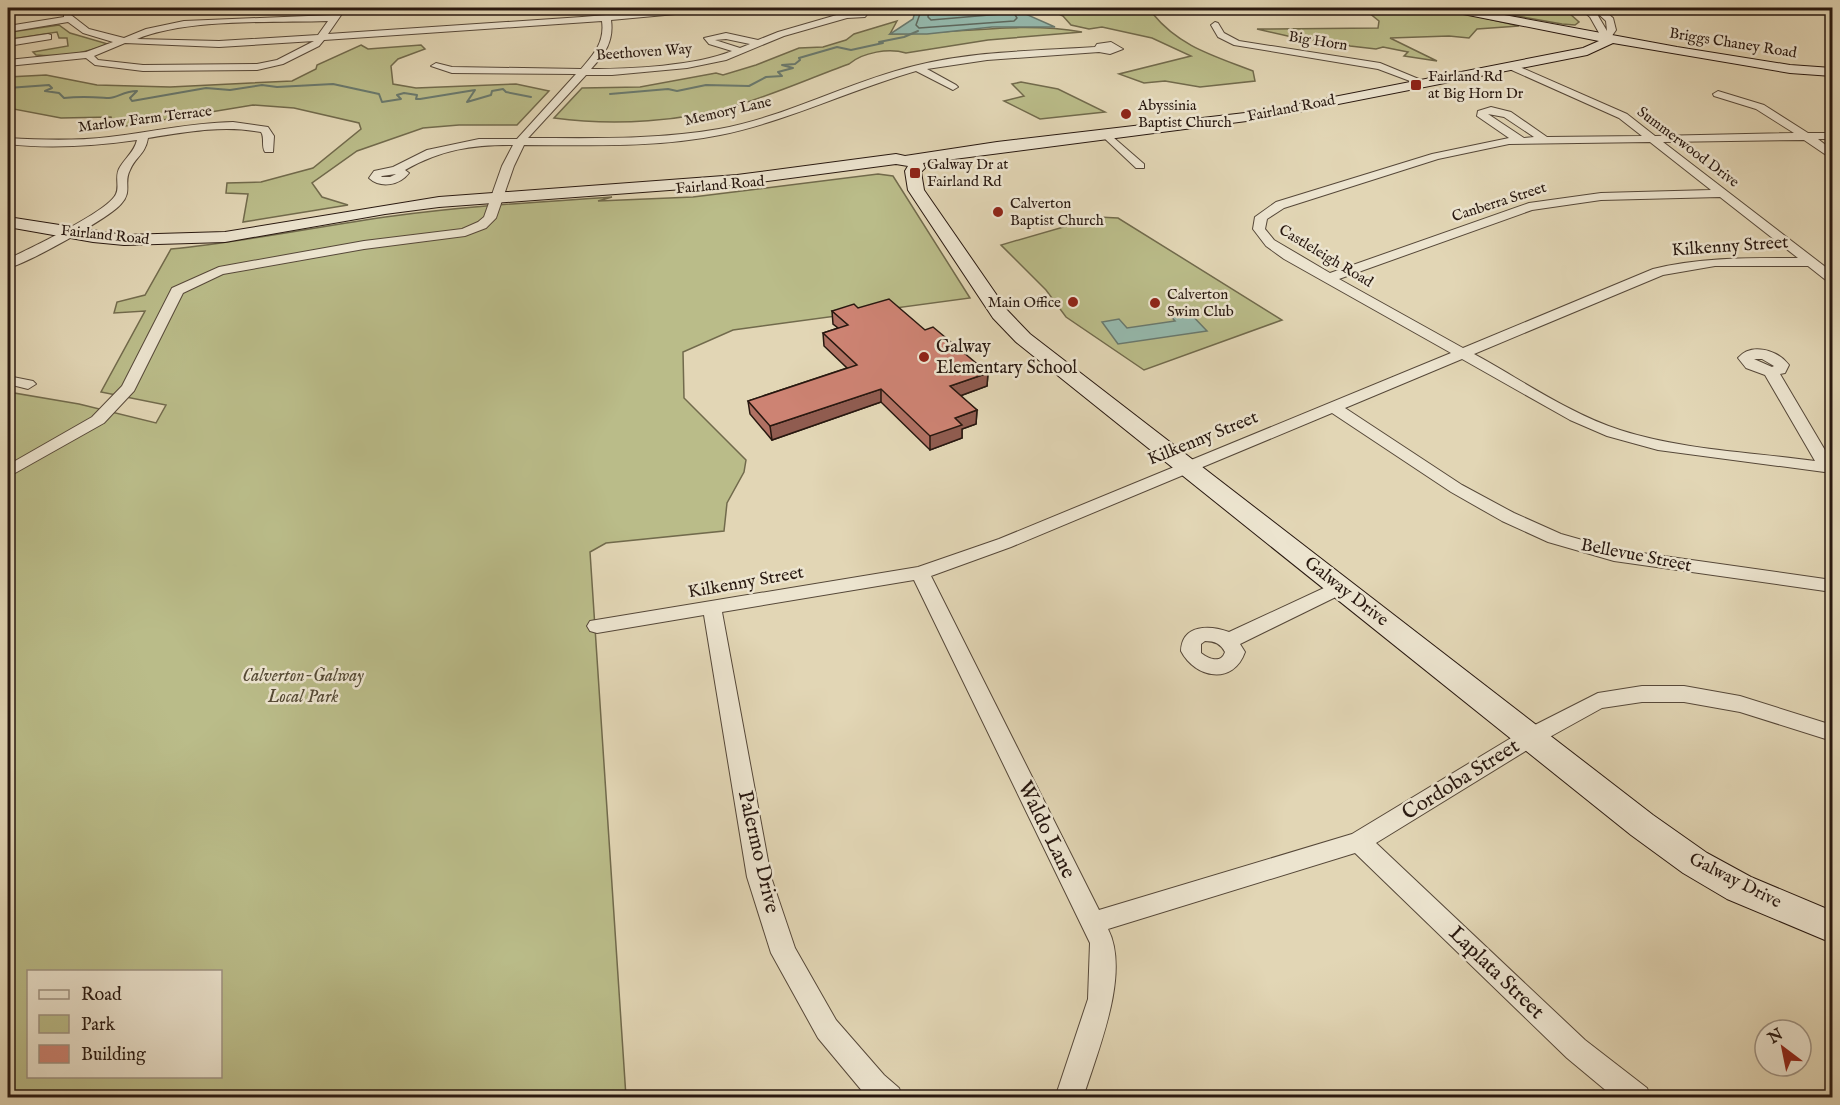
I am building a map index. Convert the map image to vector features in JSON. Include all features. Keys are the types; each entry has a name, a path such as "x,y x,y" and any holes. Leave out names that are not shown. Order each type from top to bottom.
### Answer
{"main road":[{"name":"Briggs Chaney Road","path":"1452,8 1774,67 1833,72"},
{"name":"Fairland Road","path":"8,222 124,240 225,237 385,209 439,202 553,194 566,196 705,188 835,171 889,169 897,159 914,172 967,151 1262,115 1420,82 1587,51 1604,45 1607,42 1606,38"},
{"name":"Galway Drive","path":"889,169 914,172 1000,314 1017,331 1528,738 1642,825 1695,862 1739,888 1833,927"}],"street":[{"path":"68,8 67,15 70,19 76,26 89,33 125,41 199,44 510,24 708,8"},
{"path":"88,55 95,62 143,68 257,67 280,62 316,44 342,8"},
{"path":"1584,8 1594,16 1606,38 1611,33 1612,25 1607,16 1596,8"},
{"path":"8,10 43,9"},
{"path":"510,24 512,12"},
{"path":"214,23 229,13"},
{"name":"Beethoven Way","path":"436,66 452,70 633,71 687,65 712,61 759,43 847,15"},
{"path":"8,472 98,420 129,388 177,291 219,271 364,245 465,232 482,225 490,218 508,165 520,142 606,43 608,31 606,17"},
{"path":"8,63 88,55 163,27 333,18"},
{"path":"8,29 70,19"},
{"name":"Big Horn","path":"1222,23 1221,35 1237,43 1380,66 1420,82"},
{"path":"1597,23 1612,25"},
{"path":"740,51 712,42 708,38 726,36 759,43"},
{"path":"8,43 48,37"},
{"name":"Memory Lane","path":"396,170 413,158 443,148 479,142 639,141 719,132 770,119 875,80 917,69 987,57 1099,49"},
{"name":"Summerwood Drive","path":"1510,66 1614,111 1652,137 1833,278"},
{"path":"917,69 953,87"},
{"path":"1718,94 1760,107 1833,156"},
{"path":"1520,140 1481,114 1483,111 1493,109 1507,113 1543,139"},
{"name":"Marlow Farm Terrace","path":"8,141 47,144 77,143 220,125 264,129 270,143 269,150"},
{"path":"1106,134 1140,166"},
{"path":"8,264 69,233 116,203 123,193 124,168 140,150 143,136"},
{"name":"Castleleigh Road","path":"1830,467 1658,445 1613,433 1576,417 1329,278 1270,243 1259,229 1261,217 1280,205 1436,156 1486,144 1543,139 1833,136"},
{"name":"Canberra Street","path":"1329,278 1529,207 1560,200 1611,195 1723,193"},
{"name":"Kilkenny Street","path":"597,626 920,573 1005,543 1658,272 1680,266 1812,262"},
{"path":"1770,372 1830,467"},
{"path":"8,380 28,384"},
{"name":"Bellevue Street","path":"1332,406 1479,502 1537,531 1585,548 1614,555 1833,586"},
{"name":"Waldo Lane","path":"920,573 1102,942 1101,999 1069,1098"},
{"path":"1229,641 1339,587"},
{"name":"Palermo Drive","path":"712,608 759,877 784,953 827,1029 874,1085 890,1098"},
{"name":"Cordoba Street","path":"1091,923 1359,842 1528,738 1598,701 1642,694 1684,694 1740,704 1833,733"},
{"name":"Laplata Street","path":"1359,842 1576,1049 1636,1098"}],"green space":[{"path":"1046,8 1157,8 1153,14 1175,35 1186,43 1212,55 1253,71 1255,81 1200,87 1165,81 1144,83 1119,74 1191,56 1152,38 1102,27 1089,29 1071,25 1063,16"},
{"path":"1363,8 1441,8 1519,26 1477,29 1469,38 1449,36 1390,38 1437,61 1404,56 1408,52 1383,47 1376,49 1350,46 1343,42 1301,39 1257,29 1378,28 1379,21"},
{"path":"1472,8 1572,8 1576,10 1569,13 1579,22 1575,25 1562,24"},
{"path":"897,21 890,34 1010,28 1082,32 988,40 906,53 876,52 754,100 696,115 624,122 554,118 582,88 640,87 716,73 723,75 799,48 823,47 846,40 854,34"},
{"path":"59,25 70,33 108,44 73,54 46,56 36,55 33,52 68,46 67,38 59,38 57,32 12,39 11,32"},
{"path":"361,45 368,49 421,45 425,49 398,59 391,66 393,84 416,88 516,84 549,91 517,125 459,125 423,128 357,151 312,183 322,197 348,205 243,222 248,194 226,193 227,183 261,182 313,168 361,129 359,123 294,108 253,105 114,128 111,117 61,118 8,108 8,77 46,75 97,85 170,87 292,81 316,69 317,65"},
{"path":"1021,82 1058,89 1105,112 1040,119 1004,101 1024,96 1012,84"},
{"name":"Calverton-Galway Local Park","path":"878,174 893,176 970,298 733,330 683,352 684,398 746,460 744,472 727,503 724,531 606,543 590,552 626,1097 8,1097 8,392 79,404 156,423 166,405 101,392 145,311 114,313 117,302 145,295 171,249 420,213 612,197 598,201 693,197"},
{"name":"Calverton Swim Club","path":"1098,217 1118,218 1282,320 1144,370 1066,317 1046,290 1001,245"}],"water":[{"path":"916,8 1012,8 1055,27 992,27 927,34 890,34 913,19"},
{"path":"1186,309 1207,331 1118,344 1102,322 1119,319 1127,328 1175,321 1167,312"}],"building":[{"name":"Galway Elementary School","path":"889,299 925,330 933,327 988,373 950,386 977,410 955,418 962,425 930,436 881,389 770,426 748,401 857,365 823,333 848,325 832,311 854,304 858,308"}],"waterway":[{"path":"1015,12 1043,8"},
{"path":"610,94 668,89 677,91 706,85 749,86 766,77 782,76 778,72 793,68 782,65 795,64 800,60 799,58 837,47 851,50 883,43 879,42 904,37 918,31"},
{"path":"8,88 49,85 52,88 45,91 59,93 64,98 109,98 137,91 130,98 132,101 206,88 230,90 262,85 277,87 333,84 379,94 382,102 401,99 397,95 404,93 417,95 416,99 420,99 475,90 467,102 491,95 492,91 503,89 506,92 531,97"}],"place":[{"name":"Fairland Rd at Big Horn Dr","path":"1416,85"},
{"name":"Abyssinia Baptist Church","path":"1126,114"},
{"name":"Galway Dr at Fairland Rd","path":"915,173"},
{"name":"Calverton Baptist Church","path":"998,212"},
{"name":"Main Office","path":"1073,302"},
{"name":"Calverton Swim Club","path":"1155,303"},
{"name":"Galway Elementary School","path":"924,357"}]}
